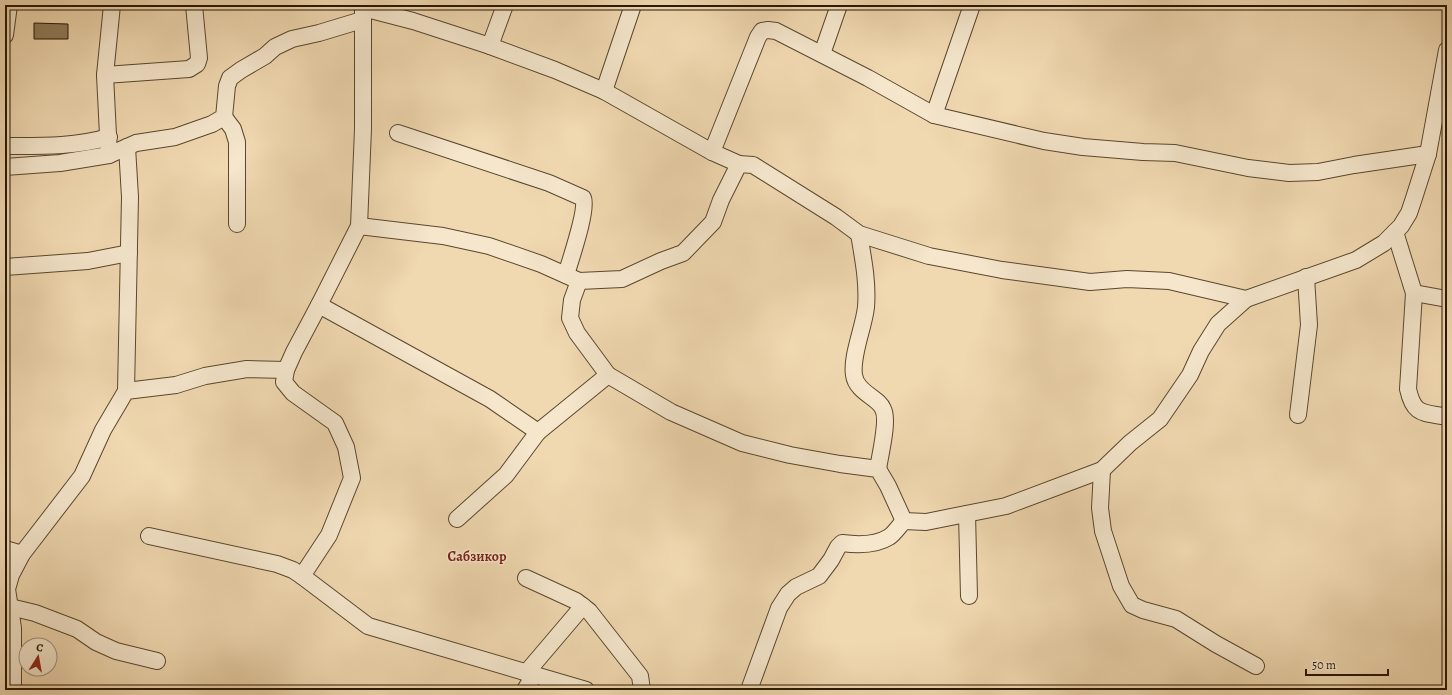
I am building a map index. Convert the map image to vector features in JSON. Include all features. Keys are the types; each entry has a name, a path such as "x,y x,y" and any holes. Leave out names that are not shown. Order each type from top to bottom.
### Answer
{"street":[{"path":"5,35 9,5"},
{"path":"109,156 105,75 112,5"},
{"path":"105,75 189,69 197,64 199,58 194,5"},
{"path":"490,46 505,5"},
{"path":"604,91 633,5"},
{"path":"822,54 839,5"},
{"path":"934,115 972,5"},
{"path":"302,576 328,534 352,478 346,447 335,423 293,393 284,382 286,370 294,352 359,226 363,129 362,11"},
{"path":"237,224 237,142 234,129 224,117 227,86 230,78 275,48 292,39 319,33 362,11 413,21 490,46 555,70 604,91 712,152 739,164 753,165 836,217 859,234 929,256 1002,270 1090,282 1127,279 1169,281 1246,299"},
{"path":"712,152 758,37 762,31 768,30 776,31 822,54 934,115 1044,141 1083,147 1175,153 1248,168 1289,173 1318,172 1428,154"},
{"path":"749,690 779,608 788,594 796,587 819,576 842,543 866,545 878,542 889,537 904,521 926,522 1006,506 1102,470 1130,443 1160,419 1190,375 1201,351 1218,324 1246,299 1356,260 1384,243 1401,226 1409,214 1428,154 1447,50"},
{"path":"5,167 60,163 109,156 136,143 175,137 212,124 224,117"},
{"path":"398,133 549,183 583,198 585,204 573,278 570,318 577,333 608,375 671,412 742,443 790,455 878,469"},
{"path":"5,146 60,146 91,142 109,137"},
{"path":"13,690 9,628 10,608 7,589 12,575 22,554 82,476 103,430 126,391 130,197 127,147"},
{"path":"359,226 443,236 489,246 541,264 573,278 622,279 660,261 683,253 713,222 721,200 739,164"},
{"path":"1395,232 1414,293 1408,390 1411,402 1415,408 1423,412 1447,417"},
{"path":"859,234 866,270 866,307 856,351 854,376 860,387 883,407 885,424 878,469 904,521"},
{"path":"5,267 88,261 129,253"},
{"path":"1298,415 1309,325 1306,277"},
{"path":"1414,293 1447,299"},
{"path":"319,305 490,399 538,432"},
{"path":"126,391 176,384 205,376 247,369 286,370"},
{"path":"457,519 506,475 538,432 608,375"},
{"path":"1102,470 1100,508 1103,531 1121,586 1132,605 1143,610 1176,619 1216,644 1256,666"},
{"path":"967,514 969,596"},
{"path":"148,536 277,564 293,570 302,576 368,626 586,690"},
{"path":"5,549 22,554"},
{"path":"526,578 576,601 589,611 640,676 642,690"},
{"path":"524,690 530,674 583,606"},
{"path":"10,608 35,614 77,629 96,642 116,650 157,661"}],"building":[{"path":"34,23 68,24 68,39 34,39"}],"district":[{"name":"Сабзикор","path":"477,556"}]}
